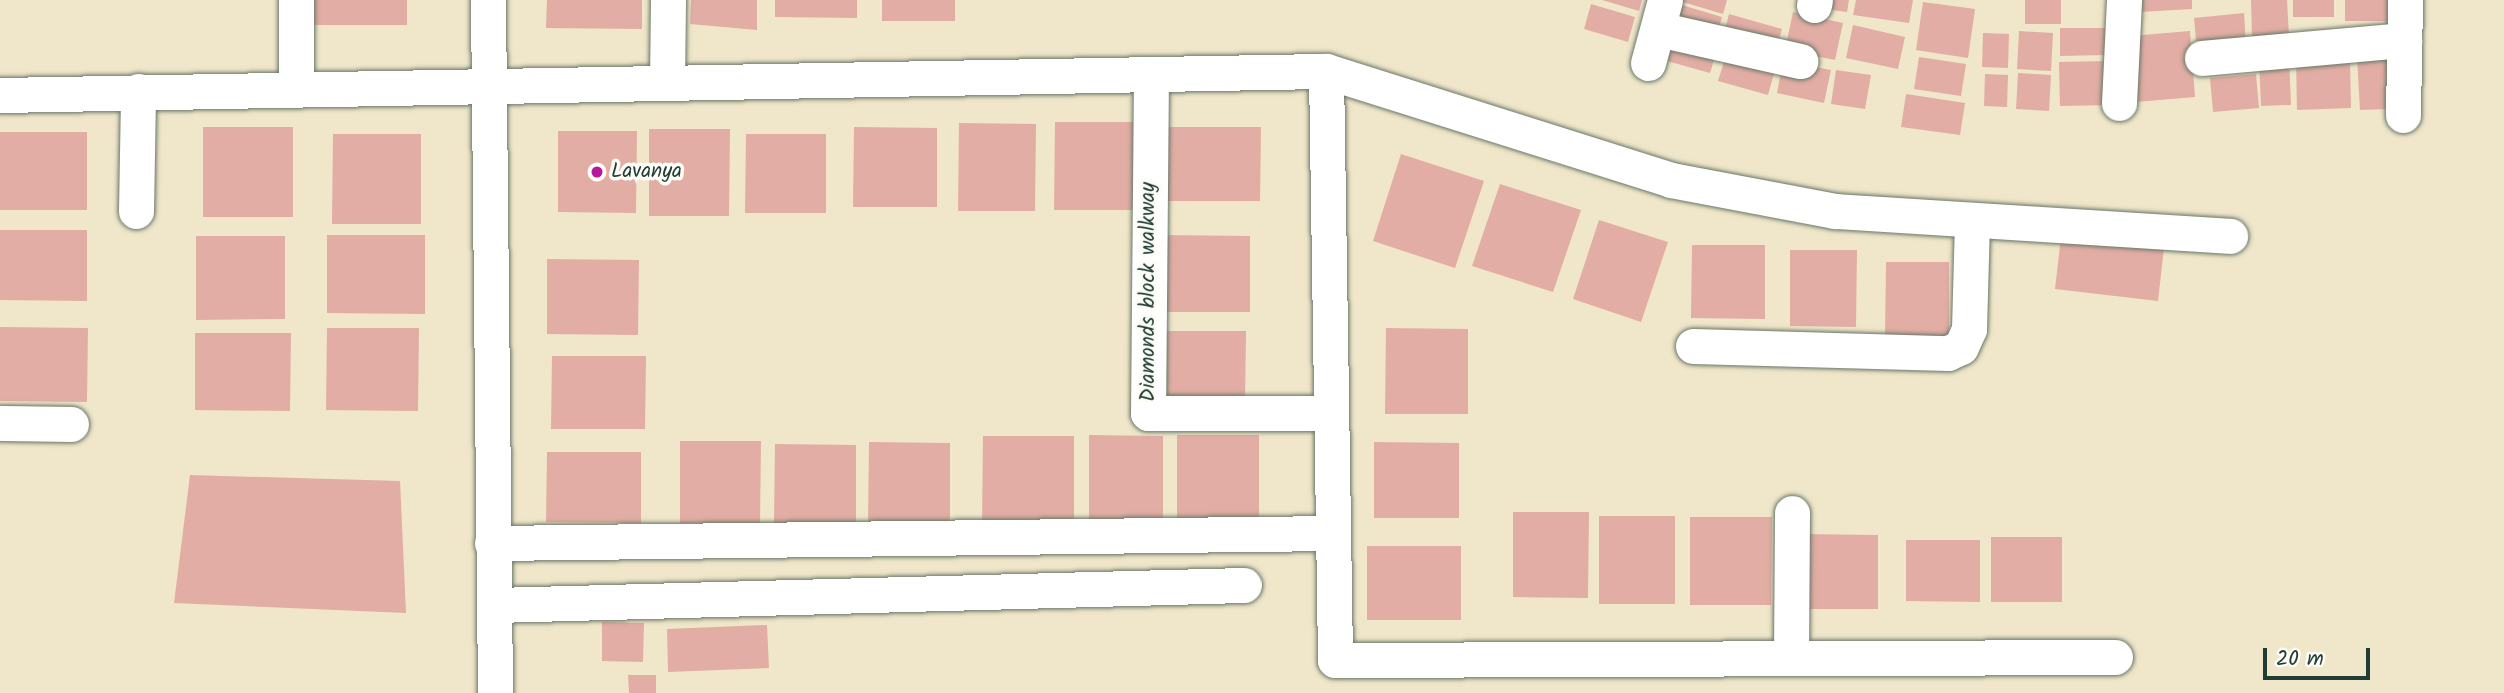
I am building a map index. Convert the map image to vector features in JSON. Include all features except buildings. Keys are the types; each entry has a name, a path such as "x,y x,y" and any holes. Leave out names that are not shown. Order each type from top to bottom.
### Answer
{"street":[{"path":"296,0 296,88"},
{"path":"488,0 495,693"},
{"path":"667,82 668,0"},
{"path":"2119,103 2124,0"},
{"path":"2403,115 2405,0"},
{"path":"1648,63 1661,14 1800,61"},
{"path":"2202,58 2404,40"},
{"path":"1326,71 1335,660 2115,657"},
{"path":"0,95 1326,71 1671,180 1836,211 2230,236"},
{"name":"Diamonds block walkway","path":"1151,74 1148,413 1331,413"},
{"path":"136,211 138,91"},
{"path":"1693,345 1948,353 1961,347 1969,329 1972,220"},
{"path":"0,423 71,424"},
{"path":"1791,657 1792,513"},
{"path":"492,543 1333,533"},
{"path":"495,605 1244,585"}],"place":[{"name":"Lavanya","path":"597,172"}]}
